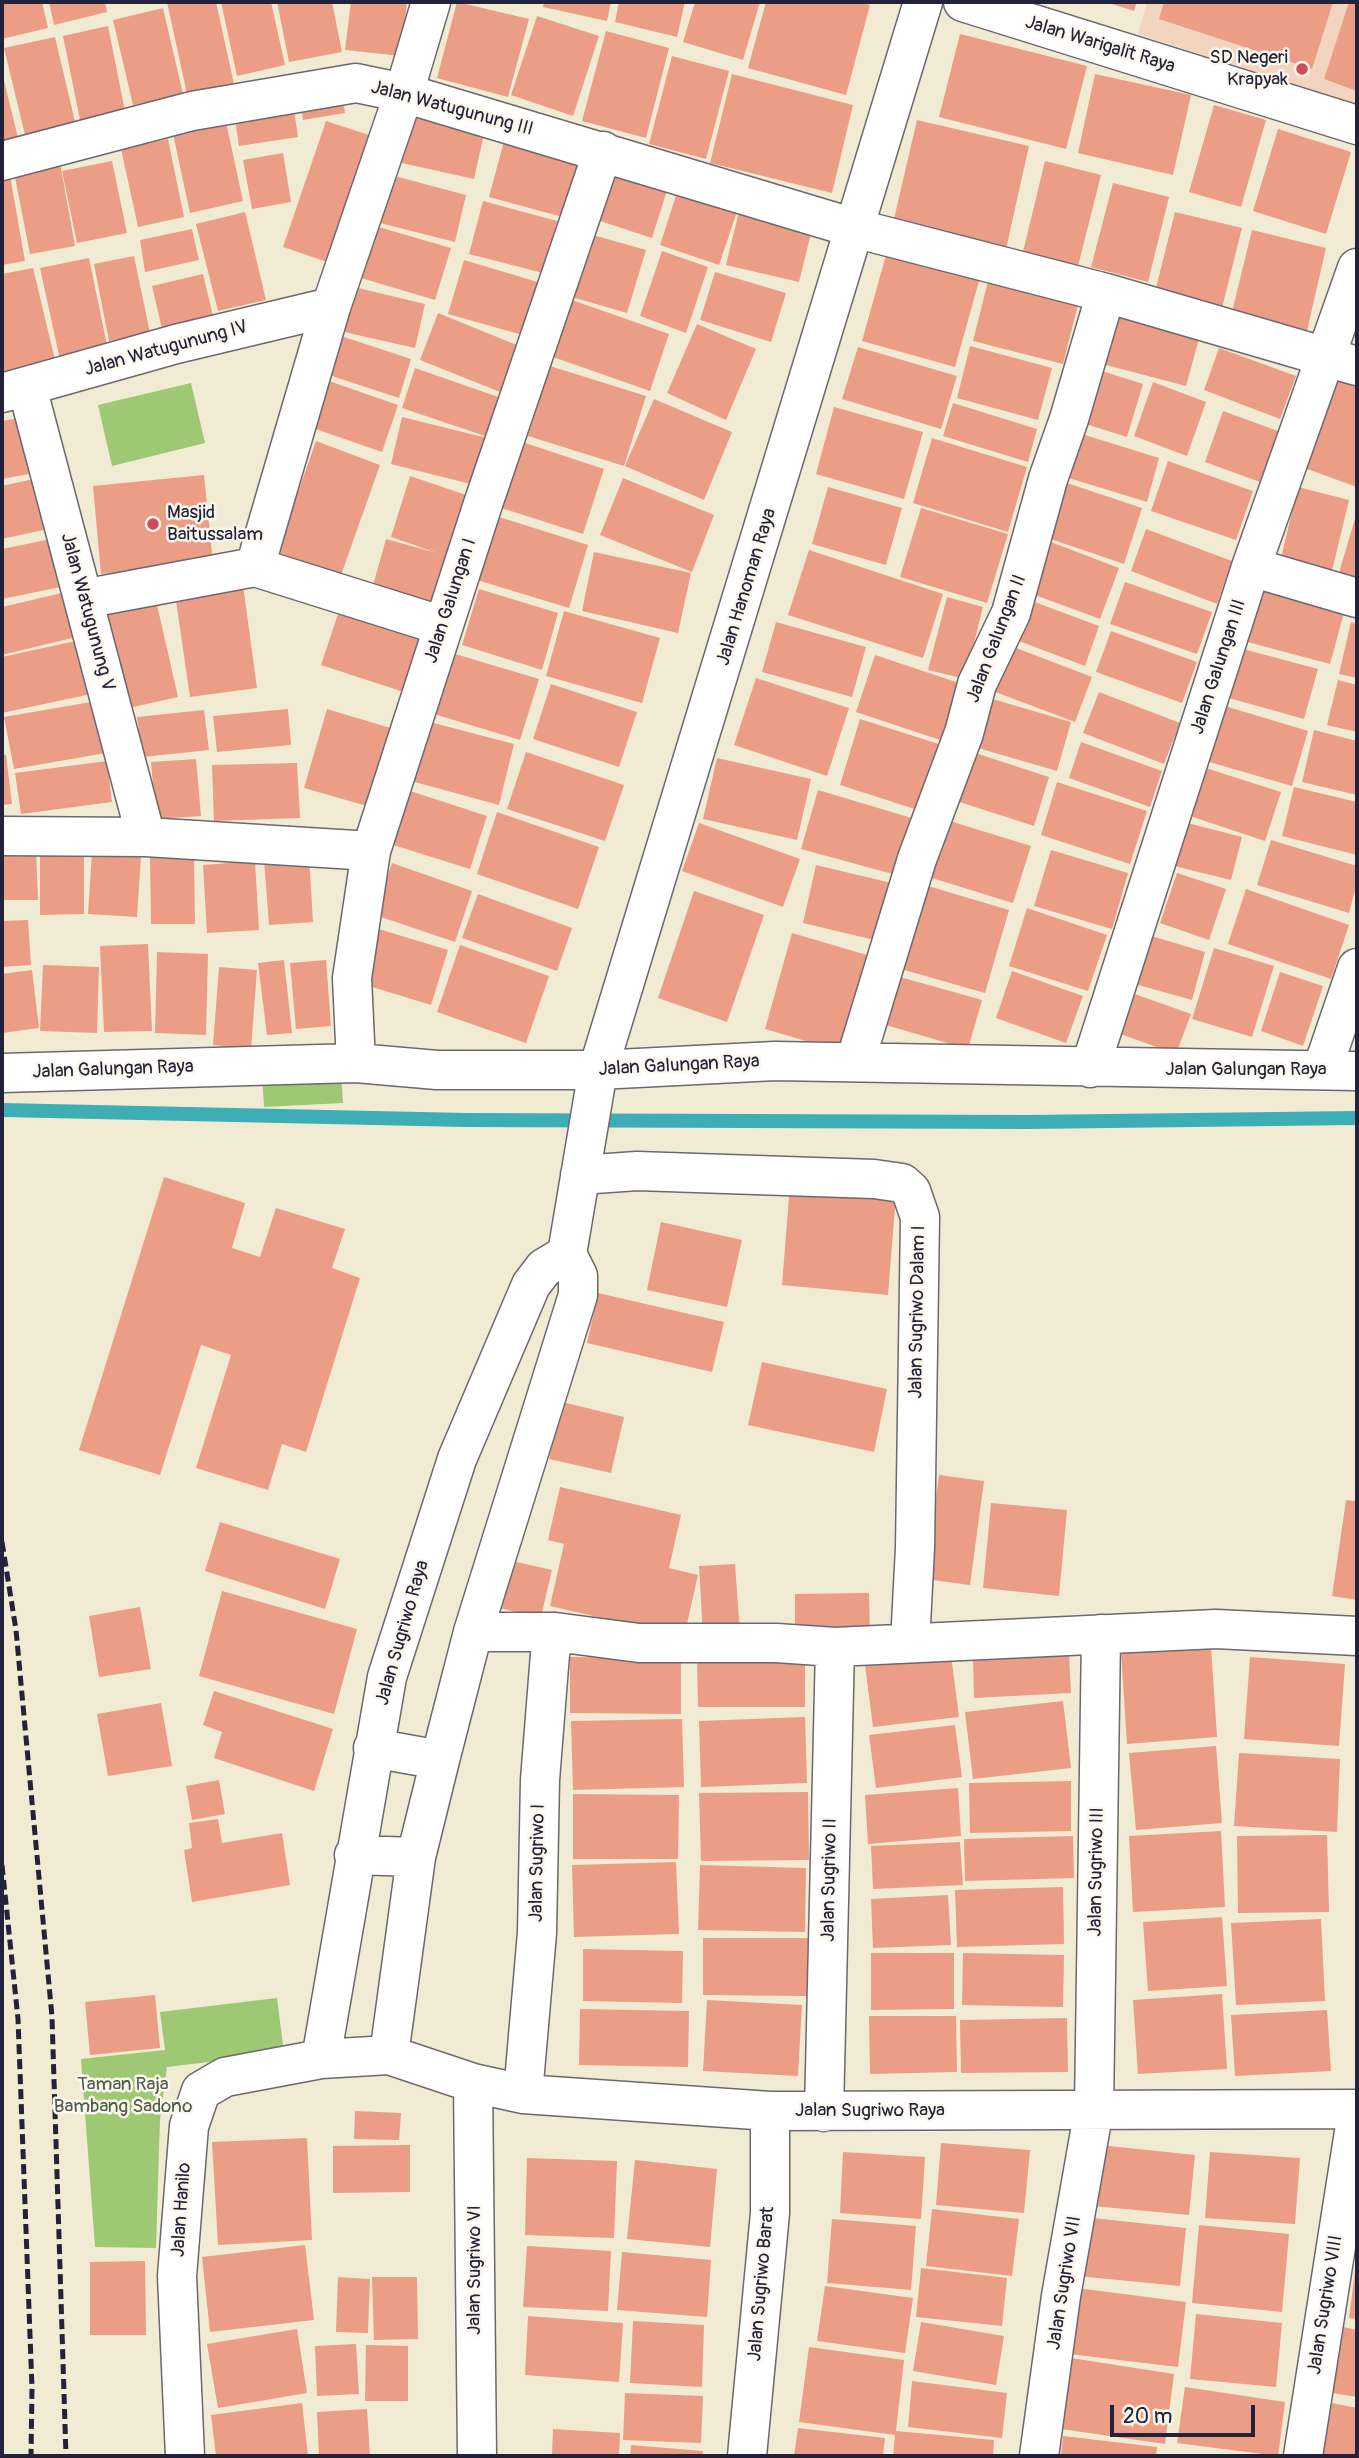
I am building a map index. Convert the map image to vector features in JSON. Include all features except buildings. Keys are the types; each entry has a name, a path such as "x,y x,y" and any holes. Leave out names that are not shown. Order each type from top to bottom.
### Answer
{"street":[{"path":"255,566 331,307 404,93 431,2"},
{"name":"Jalan Hanoman Raya","path":"581,1171 597,1079 923,2"},
{"name":"Jalan Warigalit Raya","path":"963,2 1357,125"},
{"name":"Jalan Watugunung III","path":"2,161 192,111 344,83 404,93 854,228"},
{"name":"Jalan Galungan I","path":"356,1063 352,978 370,851 603,151"},
{"path":"854,228 1106,293 1342,362"},
{"name":"Jalan Galungan III","path":"1090,1068 1251,567 1342,362 1357,268"},
{"name":"Jalan Galungan II","path":"855,1062 917,859 964,733 977,684 1012,612 1048,479 1069,419 1106,293"},
{"name":"Jalan Watugunung IV","path":"14,390 176,344 331,307"},
{"name":"Jalan Watugunung V","path":"14,390 83,599 146,837"},
{"path":"83,599 255,566 443,626"},
{"path":"1251,567 1357,598"},
{"path":"2,836 146,837 370,851"},
{"path":"1340,1071 1357,968"},
{"name":"Jalan Galungan Raya","path":"2,1073 356,1063 597,1079 775,1061 1340,1071"},
{"path":"389,2055 416,1857 440,1760 473,1632 578,1296 578,1276 567,1255 581,1171"},
{"name":"Jalan Sugriwo Dalam I","path":"581,1171 874,1180 902,1183 911,1191 920,1217 915,1548 910,1643"},
{"name":"Jalan Sugriwo Raya","path":"567,1255 544,1268 531,1285 457,1459 387,1676 354,1855 321,2059 389,2055 473,2083 523,2094 770,2111 1357,2111"},
{"path":"473,1632 555,1632 639,1643 776,1643 835,1647 1216,1629 1357,1636"},
{"name":"Jalan Sugriwo I","path":"523,2094 537,1933 540,1780 550,1654 555,1632"},
{"name":"Jalan Sugriwo III","path":"1094,2109 1101,1634"},
{"name":"Jalan Sugriwo II","path":"824,2112 835,1647"},
{"path":"373,1748 440,1760"},
{"path":"354,1855 416,1857"},
{"name":"Jalan Hanilo","path":"185,2456 177,2276 189,2126 201,2091 225,2077 321,2059"},
{"name":"Jalan Sugriwo VI","path":"473,2083 477,2456"},
{"name":"Jalan Sugriwo VII","path":"1039,2456 1061,2296 1094,2109"},
{"name":"Jalan Sugriwo Barat","path":"747,2456 770,2213 770,2111"},
{"name":"Jalan Sugriwo VIII","path":"1303,2456 1357,2111"}],"shaded area":[{"name":"SD Negeri Krapyak","path":"1147,2 1357,2 1357,104 1138,34"}],"green space":[{"path":"191,383 205,443 112,466 98,405"},
{"path":"341,1072 343,1103 264,1107 262,1076"},
{"name":"Taman Raja Bambang Sadono","path":"277,1998 284,2053 167,2067 160,2119 156,2248 95,2247 81,2059 165,2050 160,2012"}],"waterway":[{"path":"2,1110 466,1120 1027,1122 1357,1118"}],"railway":[{"path":"2,1542 16,1630 52,2017 66,2456"},
{"path":"2,1865 18,2019 32,2388 31,2456"}],"place":[{"name":"SD Negeri Krapyak","path":"1302,69"},
{"name":"Masjid Baitussalam","path":"153,524"}]}
